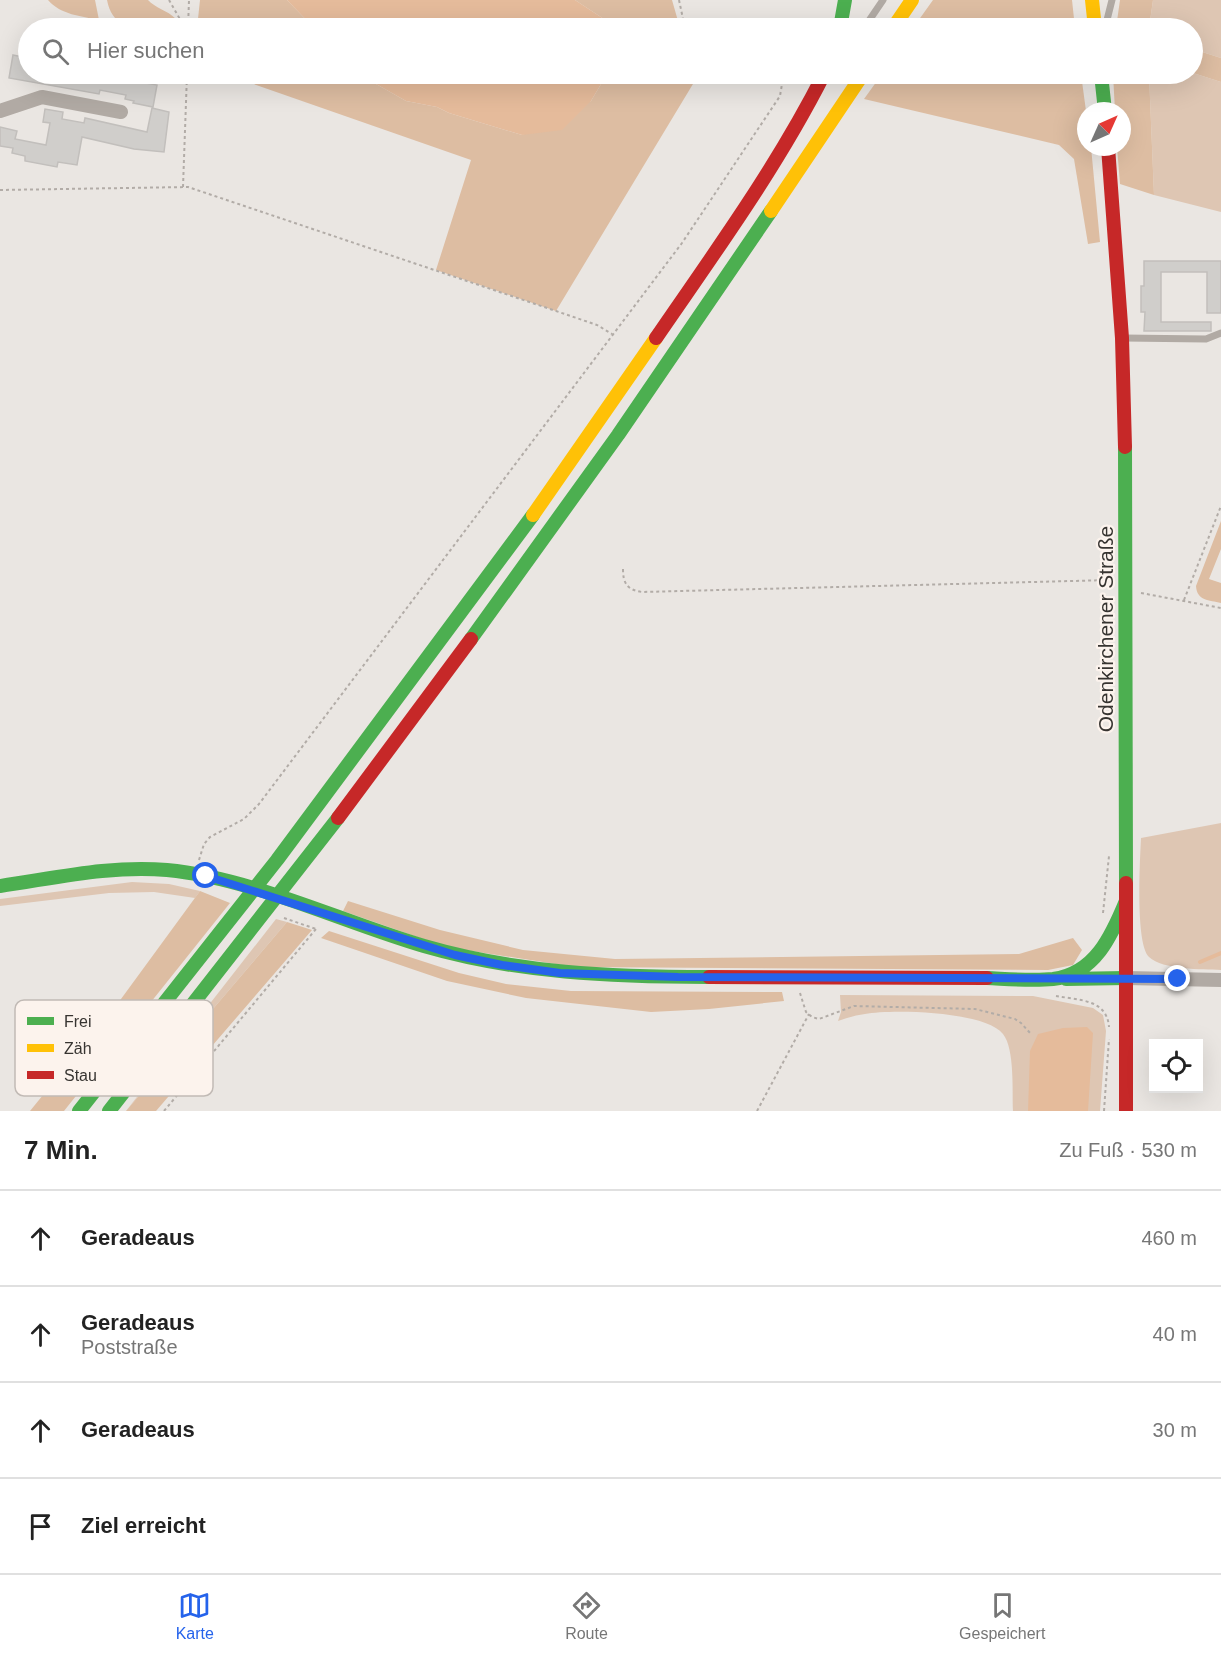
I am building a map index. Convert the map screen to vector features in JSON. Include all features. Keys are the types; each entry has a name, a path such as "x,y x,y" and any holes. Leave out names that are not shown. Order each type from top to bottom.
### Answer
{"main road":[{"path":"842,18 845,0"},
{"path":"900,18 912,0"},
{"path":"1092,0 1094,18"},
{"path":"168,1000 238,911 453,625 645,355 764,180 822,84"},
{"path":"196,1000 316,847 497,603 687,335 856,84"},
{"path":"1102,84 1104,102"},
{"name":"Odenkirchener Straße","path":"1109,156 1122,338 1128,586 1126,1111"},
{"path":"3,886 106,869 157,869 196,874 236,884 455,955 528,969 576,974 799,978 1126,978"},
{"path":"1054,979 1081,969 1099,955 1111,938 1126,901"},
{"path":"80,1111 92,1096"},
{"path":"109,1111 121,1096"}],"street":[{"path":"0,111 42,97 121,112"},
{"path":"1126,978 1221,980"}],"lane":[{"path":"871,18 883,0"},
{"path":"1108,18 1112,0"},
{"path":"1122,338 1206,339 1221,333"}],"path":[{"path":"169,0 181,18"},
{"path":"188,18 189,0"},
{"path":"679,0 683,18"},
{"path":"183,187 187,84"},
{"path":"196,874 206,841 219,831 244,819 259,804 688,235 779,98 782,84"},
{"path":"0,190 183,187 334,235 534,303 597,325 612,333"},
{"path":"1184,600 1221,507"},
{"path":"623,568 624,582 628,587 642,592 1091,580 1128,586 1221,608"},
{"path":"1102,916 1110,850"},
{"path":"213,1052 329,914"},
{"path":"279,916 316,929"},
{"path":"799,978 802,1002 814,1018 823,1018 854,1006 975,1009 1015,1019 1031,1034"},
{"path":"1081,979 1081,1001 1101,1007 1108,1020 1104,1111"},
{"path":"758,1111 809,1014"},
{"path":"164,1111 177,1096"}],"shaded area":[{"path":"48,0 95,0 99,18 78,16 53,5"},
{"path":"107,0 148,0 175,18 116,18"},
{"path":"200,0 287,0 304,18 198,18"},
{"path":"287,0 575,0 602,18 304,18"},
{"path":"575,0 672,0 677,18 602,18"},
{"path":"933,0 1072,0 1074,18 920,18"},
{"path":"1120,0 1153,0 1150,18 1117,18"},
{"path":"1153,0 1221,0 1221,58 1203,52 1203,18 1150,18"},
{"path":"1203,52 1221,58 1221,82 1203,76"},
{"path":"1203,76 1221,82 1221,212 1154,195 1149,84 1203,84"},
{"path":"254,84 376,84 406,101 437,107 449,113 522,135 591,101 601,84 693,84 556,311 436,270 471,160"},
{"path":"376,84 601,84 591,101 562,130 522,135 449,113 437,107 406,101"},
{"path":"875,84 1082,84 1085,102 1077,102 1077,156 1092,156 1100,242 1088,244 1074,159 1059,145 864,99"},
{"path":"1114,84 1149,84 1154,195 1120,184 1118,156 1131,156 1131,102 1115,102"},
{"path":"1221,521 1221,549 1209,579 1221,583 1221,603 1201,597 1196,586"},
{"path":"1221,823 1221,970 1183,968 1155,961 1149,957 1145,949 1140,919 1141,838"},
{"path":"132,882 169,884 200,891 195,898 154,892 109,893 0,906 0,899"},
{"path":"200,891 230,903 153,1000 121,999"},
{"path":"348,901 440,930 523,950 615,959 1019,954 1073,938 1082,950 1073,965 1048,970 575,967 446,947 343,911"},
{"path":"276,919 287,922 213,1009 213,1000"},
{"path":"287,922 312,930 213,1045 213,1009"},
{"path":"329,931 459,973 506,984 571,991 782,992 784,1001 651,1012 526,998 447,981 321,938"},
{"path":"840,995 1033,996 1093,1008 1103,1015 1106,1031 1100,1111 1013,1111 1012,1071 1007,1041 1003,1034 993,1026 959,1016 916,1012 878,1012 838,1021 841,1012"},
{"path":"1087,1027 1093,1033 1088,1111 1028,1111 1030,1051 1038,1034 1063,1028"},
{"path":"42,1096 76,1096 64,1111 30,1111"},
{"path":"139,1096 169,1096 156,1111 126,1111"}],"building":[{"path":"13,55 18,56 18,80 9,78"},
{"path":"43,84 157,85 153,107 133,103 134,101 125,99 126,95 100,90 99,94"},
{"path":"152,108 169,112 164,152 134,149 82,137 77,165 58,162 57,167 25,161 25,156 12,153 13,148 0,146 0,127 17,131 15,139 46,145 50,123 43,122 45,109 63,112 62,119 84,123 85,118 147,132"},
{"path":"1144,261 1221,261 1221,313 1207,313 1207,272 1161,272 1161,322 1211,322 1211,331 1144,331 1145,312 1141,312 1141,286 1144,286"}],"waterway":[{"path":"1200,962 1221,953"}],"traffic: fast":[{"path":"842,18 845,0"},
{"path":"1102,84 1104,102"},
{"path":"471,639 618,435 771,211"},
{"path":"1125,447 1126,883"},
{"path":"167,1000 277,860 533,515"},
{"path":"196,1000 338,818"},
{"path":"0,886 104,871 167,870 199,875 264,891 424,946 494,962 565,972 709,977"},
{"path":"987,978 1029,980 1068,976 1091,961 1100,951 1115,927 1126,901"},
{"path":"1066,979 1126,978"},
{"path":"79,1111 91,1096"},
{"path":"109,1111 121,1096"}],"traffic: slow":[{"path":"900,18 912,0"},
{"path":"1092,0 1094,18"},
{"path":"771,211 856,84"},
{"path":"533,515 656,338"}],"traffic: jam":[{"path":"656,338 766,176 819,84"},
{"path":"1109,156 1122,338 1125,447"},
{"path":"338,818 471,639"},
{"path":"1126,883 1126,1111"},
{"path":"709,977 987,978"}],"route":[{"path":"206,876 455,955 483,962 560,973 678,977 1178,979"}]}
